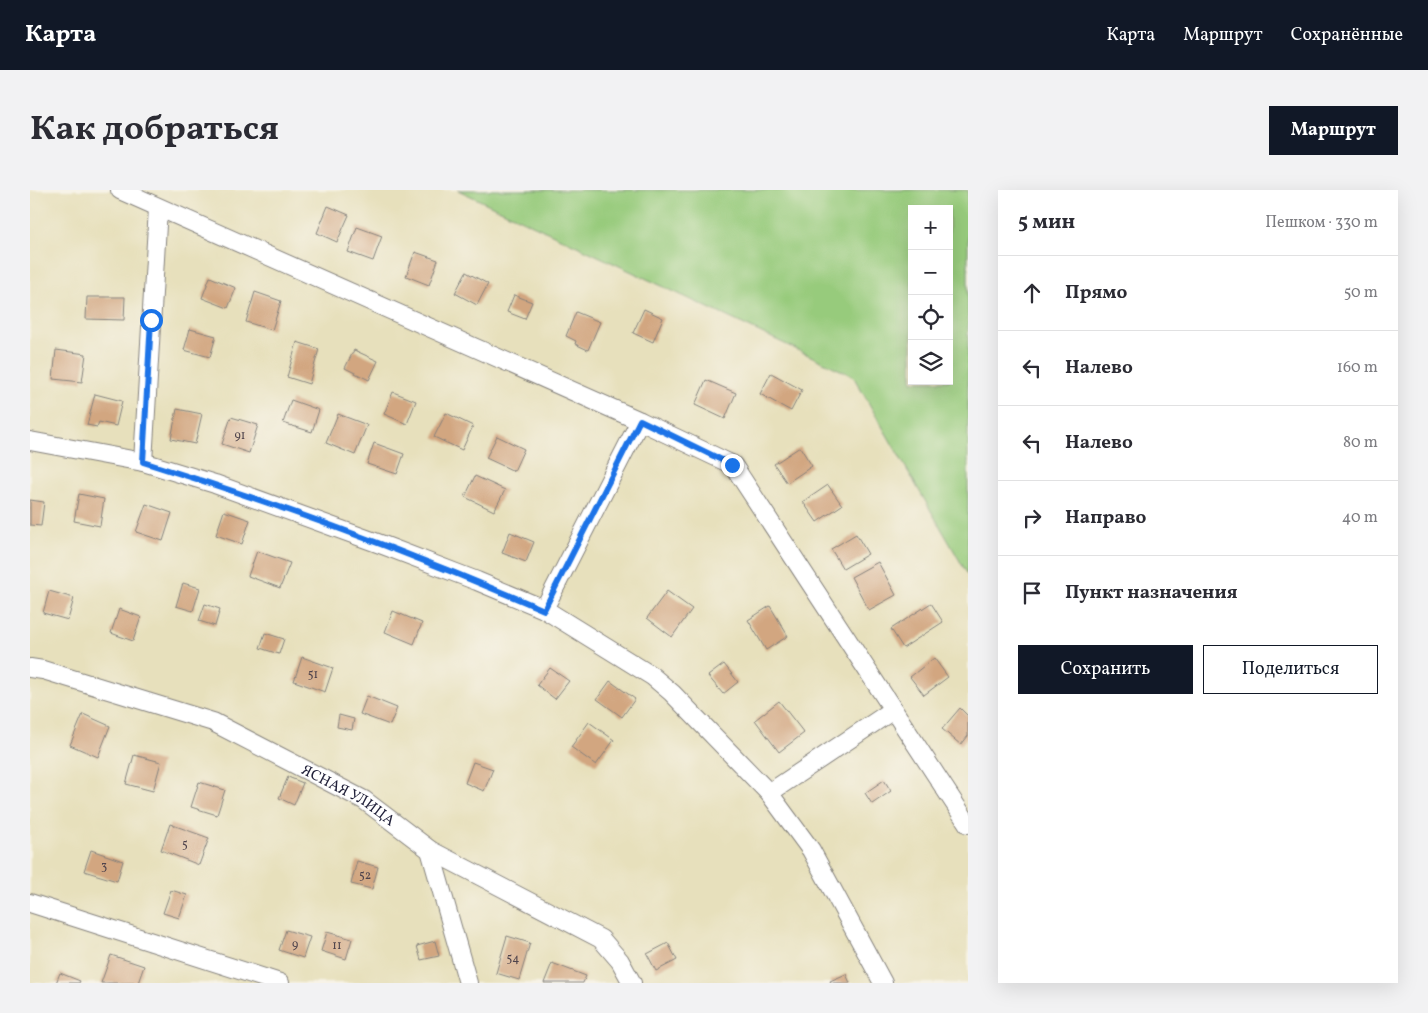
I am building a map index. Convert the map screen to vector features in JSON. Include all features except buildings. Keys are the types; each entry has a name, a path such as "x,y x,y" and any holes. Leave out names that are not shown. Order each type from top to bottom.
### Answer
{"street":[{"path":"120,190 640,420 732,465 968,824"},
{"path":"143,462 158,208"},
{"path":"544,610 640,420"},
{"path":"30,441 143,462 215,484 383,545 477,581 544,610 652,676 672,693 769,793 811,850 883,983"},
{"name":"ЯСНАЯ УЛИЦА","path":"30,668 43,670 213,722 364,800 430,850 601,939 620,961 632,983"},
{"path":"769,793 893,710"},
{"path":"430,850 468,983"},
{"path":"30,903 280,983"}],"green space":[{"path":"458,190 968,190 968,575 853,376"}],"route":[{"path":"151,320 143,462 215,484 383,545 477,581 544,610 640,420 732,465"}]}
